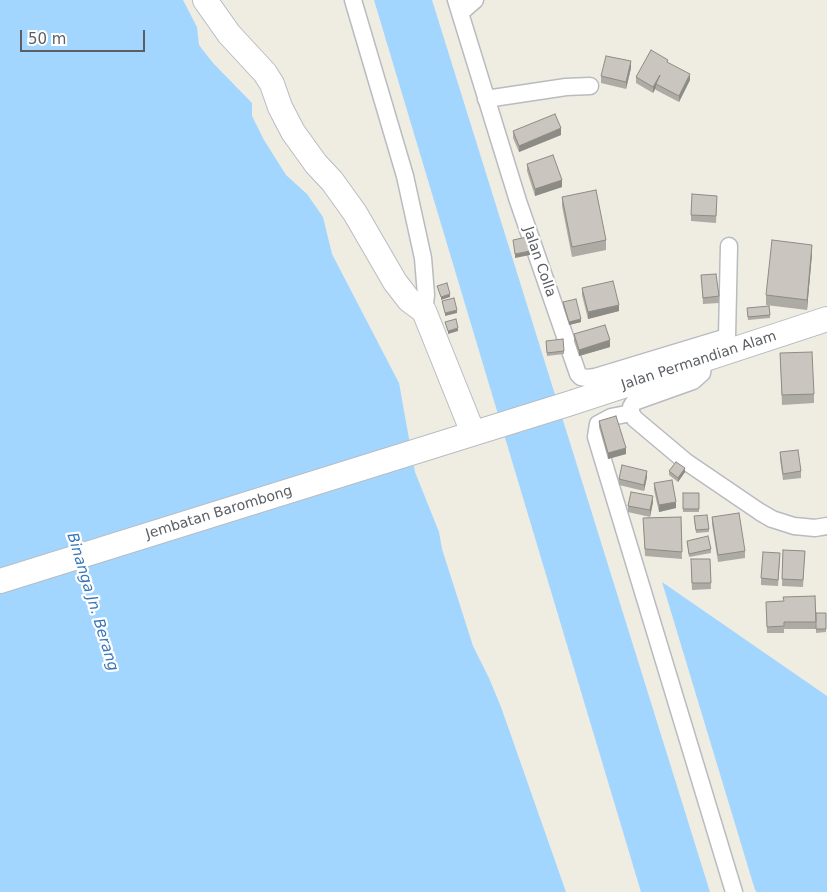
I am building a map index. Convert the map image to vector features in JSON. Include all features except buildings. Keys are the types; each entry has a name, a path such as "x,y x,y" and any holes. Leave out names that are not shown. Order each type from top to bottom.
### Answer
{"main road":[{"path":"205,0 229,34 265,73 272,84 293,132 316,164 332,180 355,213 399,287 409,300 424,311 480,431"},
{"name":"Jalan Permandian Alam","path":"480,431 704,360 729,344 827,320"},
{"name":"Jembatan Barombong","path":"0,581 480,431"}],"street":[{"path":"353,0 405,176 412,206 424,266 426,295 424,311"},
{"path":"458,7 475,0"},
{"name":"Jalan Colla","path":"458,7 518,201 578,374 581,377 595,377 729,344"},
{"path":"486,98 566,87 590,86"},
{"path":"729,246 729,344"},
{"path":"704,360 702,373 698,378 634,402 631,412 635,419 685,461 760,512 794,526 815,528 827,526"},
{"path":"631,412 611,417 598,424 596,437 734,892"}],"water":[{"name":"Binanga Jn. Berang","path":"0,0 183,0 197,27 199,45 213,63 252,103 252,116 264,140 286,175 307,194 323,217 332,254 399,383 415,472 439,532 442,549 473,646 501,707 566,892 0,892"},
{"path":"374,0 432,0 710,892 641,892"},
{"path":"662,582 827,696 827,892 757,892 755,890"}]}
